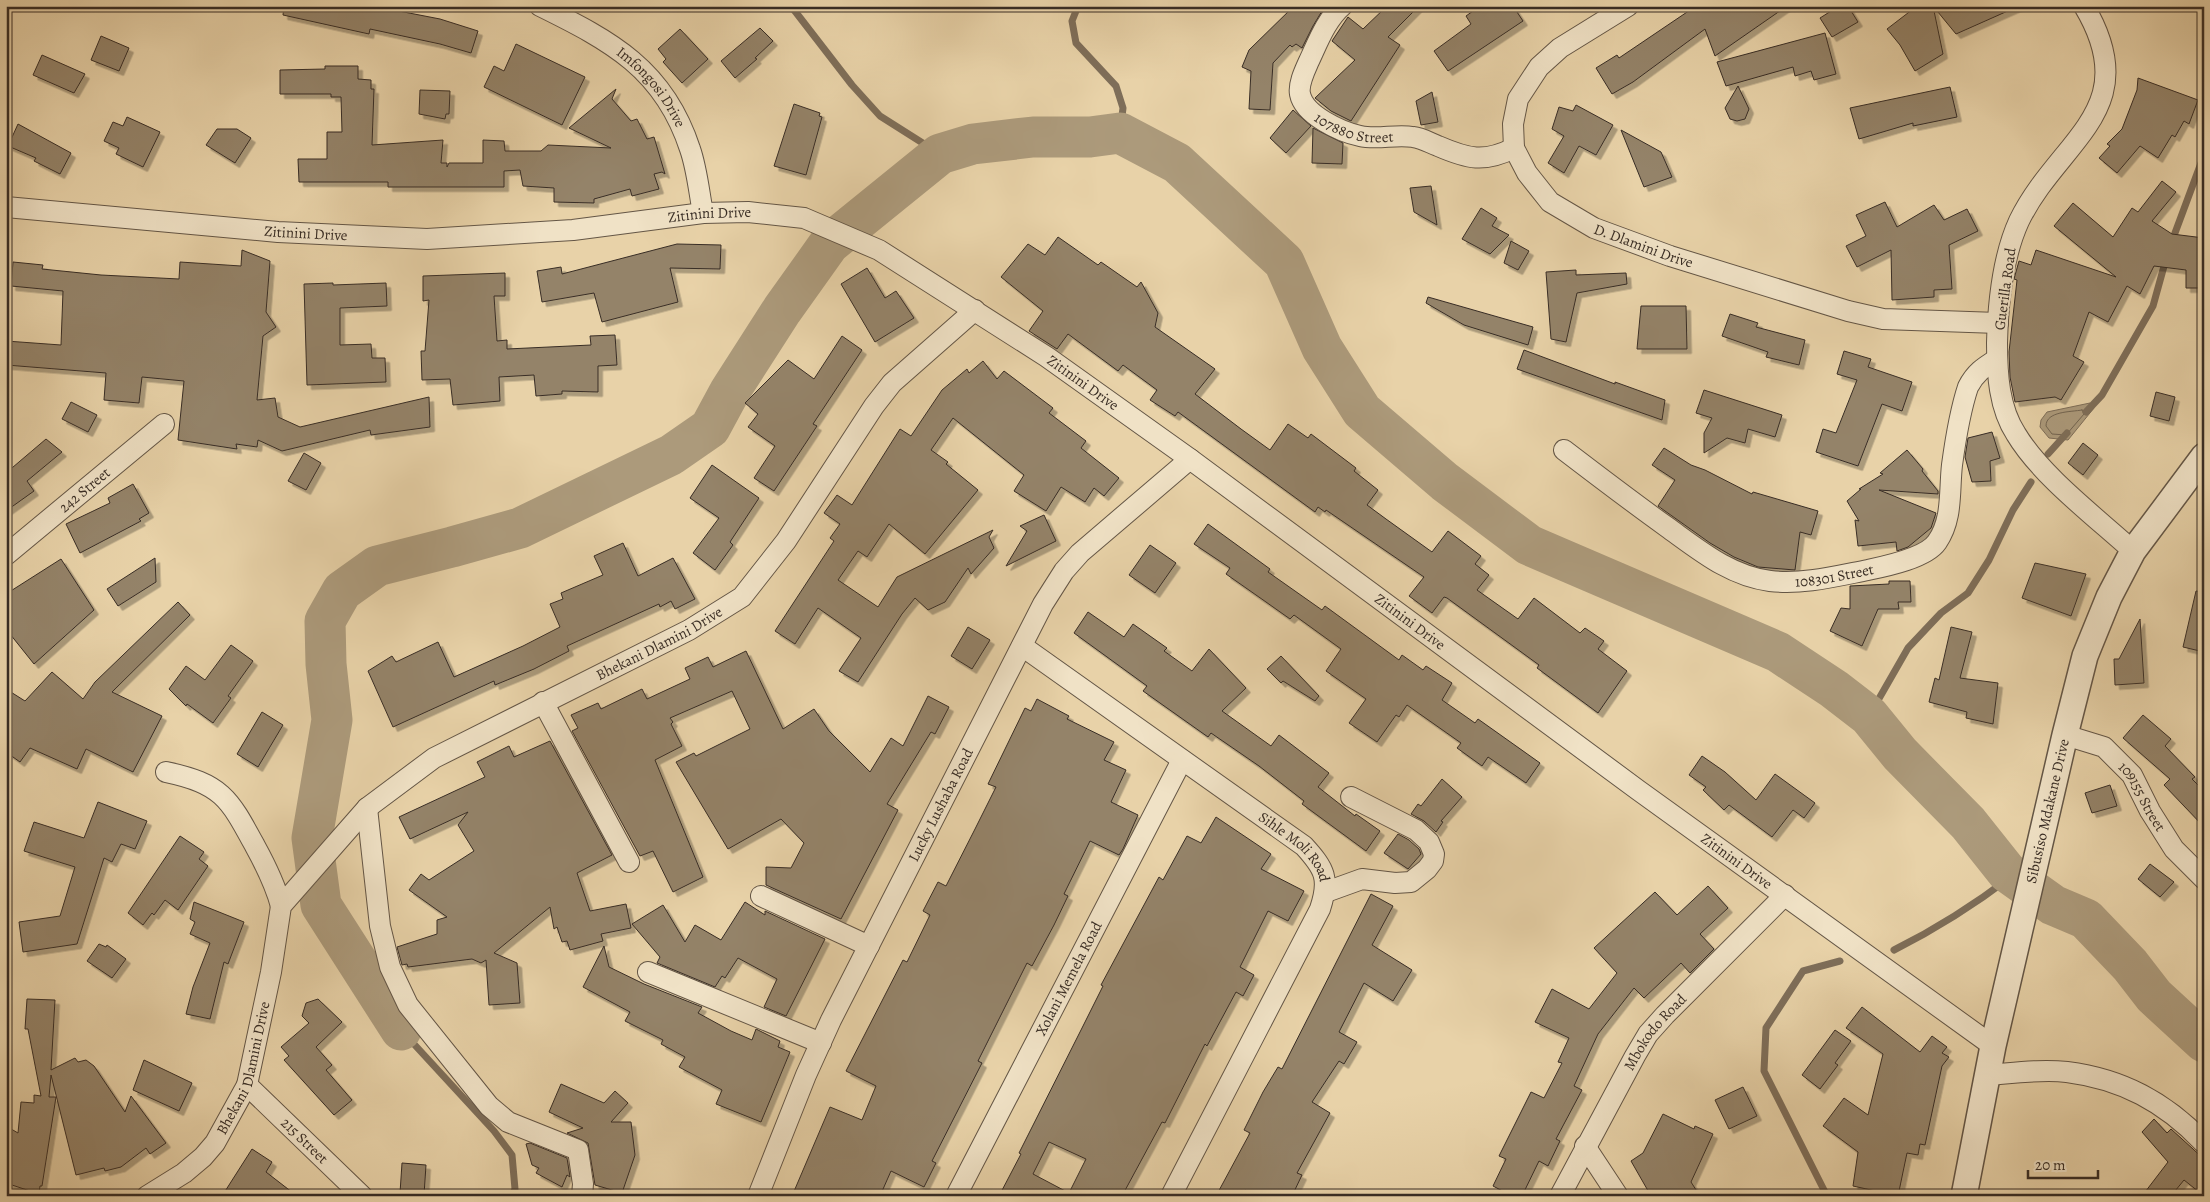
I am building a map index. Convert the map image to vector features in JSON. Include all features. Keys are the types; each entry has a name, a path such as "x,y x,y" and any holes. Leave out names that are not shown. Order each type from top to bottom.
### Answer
{"street":[{"name":"Imfongosi Drive","path":"540,6 592,32 633,60 663,92 681,124 691,151 703,213"},
{"name":"107880 Street","path":"1342,6 1326,26 1302,81 1300,93 1304,104 1323,120 1338,130 1361,136 1416,137 1457,155 1473,158 1484,159 1514,148"},
{"name":"D. Dlamini Drive","path":"1628,6 1560,48 1538,67 1518,99 1513,124 1514,148 1527,173 1550,202 1594,228 1670,256 1848,311 1892,320 1998,323"},
{"name":"Guerilla Road","path":"2084,6 2096,25 2104,49 2107,66 2104,92 2097,112 2032,200 2012,237 1998,323 1997,359 2001,394 2006,416 2029,454 2133,552"},
{"name":"Zitinini Drive","path":"6,207 278,232 427,239 573,230 703,213 748,212 804,218 879,250 1047,357 1190,459 1638,790 1993,1046"},
{"name":"Bhekani Dlamini Drive","path":"147,1196 184,1173 203,1157 215,1142 247,1085 287,899 367,808 434,758 689,630 742,597 786,541 874,406 892,383 974,310"},
{"name":"108301 Street","path":"1564,450 1635,505 1729,569 1748,577 1793,582 1890,565 1921,554 1936,544 1944,531 1948,517 1952,465 1968,387 1982,367 1997,359"},
{"name":"242 Street","path":"6,555 164,424"},
{"name":"Sibusiso Mdakane Drive","path":"1966,1195 1993,1046 2085,656 2109,597 2133,552 2204,456"},
{"name":"Lucky Lushaba Road","path":"758,1196 820,1043 1043,604 1064,571 1080,552 1190,459"},
{"name":"Sihle Moli Road","path":"1022,646 1097,697 1304,846 1319,863 1326,878 1326,892 1320,909 1171,1196"},
{"path":"543,702 629,862"},
{"name":"109155 Street","path":"2065,735 2104,747 2132,774 2150,811 2174,849 2204,878"},
{"name":"Xolani Memela Road","path":"956,1196 1182,760"},
{"name":"Bhekani Dlamini Drive","path":"166,772 190,777 204,783 226,799 236,810 276,885 287,899"},
{"path":"1326,892 1362,879 1395,883 1411,882 1427,869 1433,861 1434,854 1430,842 1416,830 1351,797"},
{"path":"367,808 380,926 390,967 408,1005 489,1106 508,1122 578,1150 583,1184 582,1196"},
{"name":"Mbokodo Road","path":"1560,1196 1585,1146 1648,1034 1785,895"},
{"path":"760,896 869,946"},
{"path":"648,972 820,1043"},
{"path":"1987,1075 2038,1071 2067,1072 2126,1085 2186,1124 2203,1142"},
{"name":"215 Street","path":"247,1085 362,1196"},
{"path":"1585,1146 1618,1196"}],"water":[{"path":"2090,403 2094,408 2068,440 2049,438 2040,427 2041,420 2047,412"}],"building":[{"path":"284,6 373,6 440,19 478,31 471,53 440,44 370,29 369,34 283,15"},
{"path":"1294,6 1325,6 1302,48 1296,44 1292,47 1290,45 1273,63 1270,110 1249,109 1251,71 1242,67 1249,50"},
{"path":"1387,6 1419,6 1388,37 1400,45 1351,121 1331,111 1315,98 1355,60 1332,41 1348,17 1363,29"},
{"path":"1480,6 1513,6 1523,21 1448,71 1434,51 1471,24 1466,16"},
{"path":"1696,6 1787,6 1715,56 1705,29 1633,82 1612,94 1596,68 1617,55 1619,58"},
{"path":"1839,6 1848,6 1858,22 1832,37 1820,18"},
{"path":"1917,6 1933,6 1943,54 1915,71 1900,45 1887,29"},
{"path":"1933,6 2019,6 1956,34"},
{"path":"760,28 773,41 755,58 757,59 735,78 721,61"},
{"path":"680,29 708,59 682,83 663,62 666,59 658,49"},
{"path":"1825,33 1836,74 1814,80 1811,71 1795,76 1793,67 1726,86 1717,62"},
{"path":"101,36 129,48 119,71 91,60"},
{"path":"516,44 585,77 562,125 484,87 494,66 504,71"},
{"path":"42,55 85,74 74,93 33,75"},
{"path":"325,66 358,66 358,79 371,80 371,89 374,89 372,145 443,140 441,163 447,163 447,167 449,163 483,163 483,140 504,141 505,151 541,151 548,145 611,148 569,128 616,89 612,99 631,121 637,119 647,139 654,137 665,174 662,172 654,174 659,189 632,196 630,189 594,199 594,203 554,202 554,188 523,186 520,170 504,171 504,187 388,187 388,182 299,182 298,159 327,159 327,132 342,132 341,97 331,97 331,94 280,94 280,70 325,69"},
{"path":"2138,78 2198,100 2189,124 2184,121 2175,137 2172,135 2158,158 2140,146 2117,173 2099,158 2110,146 2107,144 2122,129 2137,90"},
{"path":"1738,86 1749,109 1745,119 1737,121 1730,119 1725,108"},
{"path":"1950,87 1957,117 1913,126 1913,123 1859,139 1850,108"},
{"path":"420,90 450,91 449,114 446,114 445,119 419,114"},
{"path":"1432,92 1438,122 1421,125 1416,101"},
{"path":"794,104 820,113 819,116 822,117 806,175 774,166"},
{"path":"1576,105 1613,125 1596,155 1579,146 1564,173 1548,163 1564,136 1552,129 1559,107 1573,111"},
{"path":"1293,110 1311,126 1286,153 1270,138"},
{"path":"127,117 160,132 143,167 116,154 119,148 104,141 113,122 123,126"},
{"path":"18,124 71,153 60,174 34,161 36,158 8,146"},
{"path":"1313,128 1343,143 1342,164 1312,163"},
{"path":"217,129 237,129 251,138 235,163 206,145"},
{"path":"1621,130 1661,152 1672,177 1644,187"},
{"path":"2162,181 2176,192 2152,221 2172,234 2204,238 2204,288 2186,288 2186,270 2154,266 2140,294 2127,286 2108,322 2089,312 2073,356 2084,362 2061,400 2055,397 2015,402 2010,377 2009,352 2017,280 2014,279 2019,261 2031,265 2036,250 2116,277 2054,226 2073,203 2113,237 2132,208 2138,212"},
{"path":"1431,186 1437,225 1414,212 1410,188"},
{"path":"1885,202 1897,227 1934,205 1944,220 1967,209 1978,231 1949,245 1952,289 1934,290 1934,297 1892,300 1891,250 1857,267 1846,246 1866,236 1856,215"},
{"path":"1481,208 1497,218 1492,226 1509,235 1490,254 1462,239"},
{"path":"1058,237 1098,265 1101,262 1137,287 1141,282 1158,313 1155,327 1215,369 1195,394 1241,429 1270,450 1288,424 1308,438 1311,434 1356,468 1354,471 1378,490 1367,505 1386,519 1432,552 1448,531 1481,556 1475,564 1489,575 1477,590 1518,619 1534,598 1580,633 1585,628 1604,641 1598,649 1627,671 1598,713 1537,668 1539,665 1447,598 1444,597 1432,613 1409,596 1424,577 1326,510 1325,512 1318,507 1315,512 1178,412 1175,416 1150,400 1157,390 1123,365 1118,371 1068,334 1057,349 1029,331 1043,311 1001,277 1028,244 1045,255"},
{"path":"1511,241 1529,251 1518,270 1504,263"},
{"path":"677,244 721,245 720,269 670,268 678,302 602,322 594,293 542,302 537,271 561,267 562,274"},
{"path":"242,250 270,261 266,312 276,327 263,336 257,400 275,398 278,417 300,427 429,397 430,427 371,435 370,430 282,451 258,440 257,447 236,444 237,449 178,440 184,381 142,377 139,403 104,400 106,373 6,365 6,341 61,345 63,291 11,286 13,262 43,265 42,269 101,275 179,279 180,262 241,266"},
{"path":"867,268 885,298 896,291 914,318 875,342 841,284"},
{"path":"1576,270 1576,275 1626,273 1627,284 1577,293 1566,342 1551,339 1546,272"},
{"path":"505,273 505,296 494,296 497,341 507,340 507,349 591,345 590,336 615,335 617,365 598,366 598,392 562,391 562,394 536,396 534,375 499,377 500,401 453,405 450,379 422,380 421,351 425,351 429,300 423,301 423,276"},
{"path":"333,283 333,285 386,283 387,306 340,308 340,345 371,344 372,358 385,358 386,382 307,385 304,284"},
{"path":"1428,297 1533,327 1528,345 1464,325 1426,303"},
{"path":"1641,306 1686,306 1687,349 1637,349"},
{"path":"1730,314 1758,323 1756,327 1805,340 1799,365 1766,357 1768,352 1722,336"},
{"path":"842,336 862,350 813,424 817,426 774,491 754,478 775,446 748,427 758,414 745,403 788,360 814,379"},
{"path":"1524,350 1615,384 1615,382 1665,400 1662,420 1517,369"},
{"path":"1844,351 1871,359 1868,367 1912,382 1902,411 1882,404 1858,466 1816,452 1823,429 1836,433 1857,380 1837,374"},
{"path":"983,361 997,379 1004,371 1053,408 1049,413 1086,441 1081,448 1119,478 1104,496 1094,488 1085,502 1061,487 1046,511 1014,491 1024,475 953,418 931,450 948,462 946,464 978,490 925,554 889,524 867,557 858,551 838,580 878,607 897,577 993,530 989,537 994,548 971,574 968,568 945,602 928,610 915,598 902,614 858,682 839,671 861,638 818,608 795,644 775,631 834,541 830,538 840,524 824,513 837,495 852,505 900,429 911,436 942,390 967,369 969,373"},
{"path":"1704,390 1782,415 1775,437 1748,429 1745,443 1727,438 1704,453 1704,433 1712,418 1696,413"},
{"path":"2156,392 2175,397 2169,421 2150,416"},
{"path":"71,402 97,415 88,432 62,419"},
{"path":"1992,432 2000,458 1990,461 1991,481 1972,482 1965,457 1968,438"},
{"path":"46,439 62,452 27,481 34,491 6,511 6,473"},
{"path":"2083,443 2098,455 2083,475 2068,463"},
{"path":"1664,448 1691,465 1752,494 1753,492 1818,511 1811,535 1800,532 1795,570 1758,567 1734,557 1710,543 1658,506 1675,480 1652,465"},
{"path":"1907,450 1923,469 1922,471 1938,491 1938,494 1879,490 1936,513 1931,528 1908,547 1897,551 1896,542 1858,546 1855,520 1859,521 1847,501 1861,489 1859,489 1883,474 1880,473"},
{"path":"304,453 321,463 306,490 288,481"},
{"path":"712,465 759,498 730,542 733,545 715,570 693,553 719,518 690,498"},
{"path":"133,484 149,513 139,519 141,521 80,553 66,524 110,503 108,498"},
{"path":"1044,515 1056,541 1006,566 1027,531 1020,526"},
{"path":"1208,524 1270,569 1268,572 1322,610 1325,606 1399,660 1402,655 1423,670 1426,666 1452,683 1442,700 1475,723 1478,719 1540,763 1526,783 1488,757 1482,766 1457,748 1461,743 1407,705 1399,717 1396,715 1377,742 1349,723 1366,699 1326,671 1341,649 1294,615 1290,619 1226,574 1230,568 1194,544"},
{"path":"623,543 638,576 673,558 695,599 675,609 671,601 660,607 659,604 567,646 569,651 534,669 495,685 494,681 393,727 368,671 392,656 396,662 438,642 454,677 523,646 560,627 550,604 563,599 561,593 603,575 594,556"},
{"path":"1150,545 1176,563 1155,593 1129,575"},
{"path":"155,558 156,582 118,606 107,589"},
{"path":"61,559 94,610 34,664 6,629 6,594"},
{"path":"2035,563 2086,574 2071,616 2022,598"},
{"path":"1889,581 1910,581 1911,602 1898,602 1899,609 1878,609 1862,646 1830,631 1841,608 1850,609 1850,586 1889,584"},
{"path":"2196,591 2204,592 2204,652 2183,647"},
{"path":"178,602 190,615 112,692 162,716 133,772 86,749 77,769 30,748 20,762 6,752 6,689 25,701 52,672 83,699 95,682"},
{"path":"1088,612 1124,637 1133,624 1167,648 1164,651 1192,671 1209,649 1246,688 1222,711 1271,746 1279,735 1329,773 1318,787 1355,816 1356,814 1380,831 1366,851 1302,804 1304,801 1259,766 1211,733 1208,737 1143,691 1147,686 1074,633"},
{"path":"2140,619 2144,683 2115,685 2114,659 2119,659"},
{"path":"968,627 990,640 972,669 951,656"},
{"path":"1951,627 1972,632 1960,678 1998,683 1993,724 1966,718 1967,712 1929,702 1935,678 1939,680"},
{"path":"231,645 253,661 228,696 231,698 213,723 187,704 186,706 169,689 186,666 205,680"},
{"path":"746,651 783,729 814,709 829,731 870,772 891,738 903,746 928,696 949,707 935,734 931,732 887,804 898,810 841,919 766,885 766,867 791,868 804,843 781,819 728,849 676,762 694,753 696,756 750,729 732,691 670,718 682,746 655,760 703,877 673,892 653,851 640,856 572,731 578,728 571,715 598,703 601,709 642,689 647,699 690,679 685,668 708,657 713,667"},
{"path":"1281,656 1319,696 1315,701 1283,681 1281,683 1267,669"},
{"path":"1037,699 1069,716 1067,719 1114,742 1104,760 1126,770 1111,802 1138,815 1123,849 1119,855 1090,841 1064,894 1068,896 1054,925 1032,966 1027,963 978,1061 982,1063 932,1161 936,1163 924,1187 891,1171 880,1196 792,1196 830,1107 862,1120 876,1086 846,1071 903,960 907,962 930,915 923,911 938,882 946,886 996,787 988,784 1025,708 1031,711"},
{"path":"262,712 283,725 258,767 237,754"},
{"path":"2143,715 2171,739 2165,746 2195,777 2192,779 2204,791 2204,827 2164,785 2170,779 2123,738"},
{"path":"550,741 612,855 577,873 590,911 626,904 631,928 601,934 603,941 570,950 567,941 562,942 557,927 554,929 550,907 494,953 517,963 520,1003 489,1005 486,960 481,963 472,959 408,967 407,964 402,965 397,947 437,934 437,920 447,917 409,890 421,874 429,880 474,851 458,825 468,812 410,839 399,817 485,777 477,762 509,746 514,757"},
{"path":"1702,756 1725,772 1756,800 1775,774 1815,803 1804,818 1793,810 1772,837 1729,805 1724,810 1703,790 1706,787 1689,775"},
{"path":"1442,779 1462,797 1441,821 1443,822 1436,832 1424,821 1411,814 1418,804 1421,806"},
{"path":"2110,785 2117,806 2092,813 2085,793"},
{"path":"98,802 147,821 135,849 121,844 112,862 104,858 77,944 23,952 19,922 60,916 75,867 24,851 34,822 84,838"},
{"path":"1216,817 1271,854 1261,869 1304,891 1288,921 1268,911 1240,967 1254,975 1243,996 1236,992 1207,1046 1205,1044 1165,1123 1162,1122 1122,1196 999,1196 1103,986 1101,985 1159,877 1163,880 1187,836 1201,843","holes":["1049,1142 1086,1159 1069,1193 1033,1174"]},
{"path":"1398,834 1409,840 1419,849 1421,854 1408,869 1384,853"},
{"path":"180,836 204,852 199,859 208,866 178,910 165,900 154,915 152,913 143,925 128,913"},
{"path":"2150,864 2174,882 2160,897 2138,879"},
{"path":"1708,886 1728,908 1700,934 1714,949 1690,973 1681,963 1644,998 1634,988 1598,1034 1574,1086 1582,1090 1556,1139 1560,1141 1548,1166 1539,1161 1522,1196 1512,1196 1493,1186 1506,1159 1499,1156 1531,1092 1544,1098 1562,1063 1558,1062 1569,1038 1535,1022 1552,989 1589,1009 1617,973 1594,948 1655,892 1677,915"},
{"path":"1371,894 1393,906 1372,945 1412,970 1393,1001 1364,983 1339,1032 1357,1042 1344,1064 1339,1061 1312,1102 1330,1113 1297,1173 1302,1175 1292,1196 1255,1196 1245,1190 1241,1196 1216,1196 1250,1133 1244,1130 1263,1092 1278,1067 1282,1069"},
{"path":"194,902 244,922 228,964 224,962 210,1019 186,1014 193,987 210,943 190,934 195,922 190,919"},
{"path":"745,902 765,915 765,911 825,939 786,1016 764,1007 777,979 738,958 725,978 722,976 715,987 657,963 660,957 632,924 663,905 685,942 695,925 721,940"},
{"path":"99,944 106,947 107,945 126,959 112,978 87,961"},
{"path":"604,946 609,967 644,984 702,1007 698,1013 752,1040 756,1029 780,1041 778,1047 790,1052 761,1122 716,1104 722,1090 679,1067 685,1057 661,1044 663,1040 625,1021 630,1012 583,987"},
{"path":"27,999 55,1000 51,1070 75,1058 78,1062 86,1060 94,1066 125,1112 131,1096 166,1143 150,1154 146,1148 121,1167 105,1171 104,1168 76,1175 51,1075 49,1097 56,1097 42,1186 40,1186 39,1194 6,1183 6,1126 18,1133 21,1102 34,1103 34,1095 41,1096 28,1029 25,1029"},
{"path":"318,999 342,1022 316,1047 332,1065 326,1070 352,1100 334,1115 284,1060 289,1056 281,1047 309,1023 302,1016 306,1003"},
{"path":"1862,1007 1920,1052 1932,1036 1947,1047 1942,1053 1949,1057 1942,1066 1925,1145 1920,1144 1918,1155 1907,1153 1898,1196 1853,1186 1858,1152 1823,1126 1844,1098 1868,1115 1883,1054 1846,1028"},
{"path":"1835,1030 1851,1041 1835,1063 1838,1065 1820,1089 1802,1075"},
{"path":"144,1060 192,1083 179,1111 133,1090"},
{"path":"561,1084 604,1103 615,1091 628,1103 611,1122 631,1122 635,1155 622,1193 595,1185 588,1143 567,1133 583,1128 549,1112"},
{"path":"1743,1087 1757,1116 1729,1129 1715,1100"},
{"path":"1663,1114 1694,1129 1695,1126 1713,1134 1691,1182 1700,1196 1651,1196 1631,1161 1643,1153"},
{"path":"2154,1119 2167,1133 2171,1129 2204,1159 2204,1196 2184,1180 2171,1196 2142,1196 2168,1162 2142,1132"},
{"path":"530,1143 567,1158 570,1177 567,1175 562,1187 536,1173 539,1168 532,1165 526,1144"},
{"path":"252,1149 272,1162 266,1172 297,1196 222,1196"},
{"path":"402,1163 426,1165 424,1195 400,1193"}],"waterway":[{"path":"791,6 852,85 880,116 940,154"},
{"path":"1078,6 1072,21 1076,43 1116,86 1123,108 1120,133"},
{"path":"401,1030 321,905 312,838 332,720 326,664 325,621 342,591 377,566 520,528 671,455 710,428 730,391 782,310 829,244 940,154 973,144 1033,137 1090,137 1120,133 1177,163 1284,262 1322,348 1362,411 1445,482 1529,545 1778,652 1834,689 1869,716 1900,754 1968,823 2007,872 2053,905 2086,919 2130,965 2154,996 2204,1042"},
{"path":"2172,241 2204,155"},
{"path":"2086,412 2102,395 2153,306 2166,259"},
{"path":"2048,454 2067,433"},
{"path":"1869,716 1908,648 1941,613 1968,593 1989,560 2013,510 2031,482"},
{"path":"1894,950 1955,916 2012,876"},
{"path":"1827,1196 1764,1071 1766,1028 1803,971 1840,961"},
{"path":"401,1030 494,1131 512,1155 515,1189 512,1196"}]}
